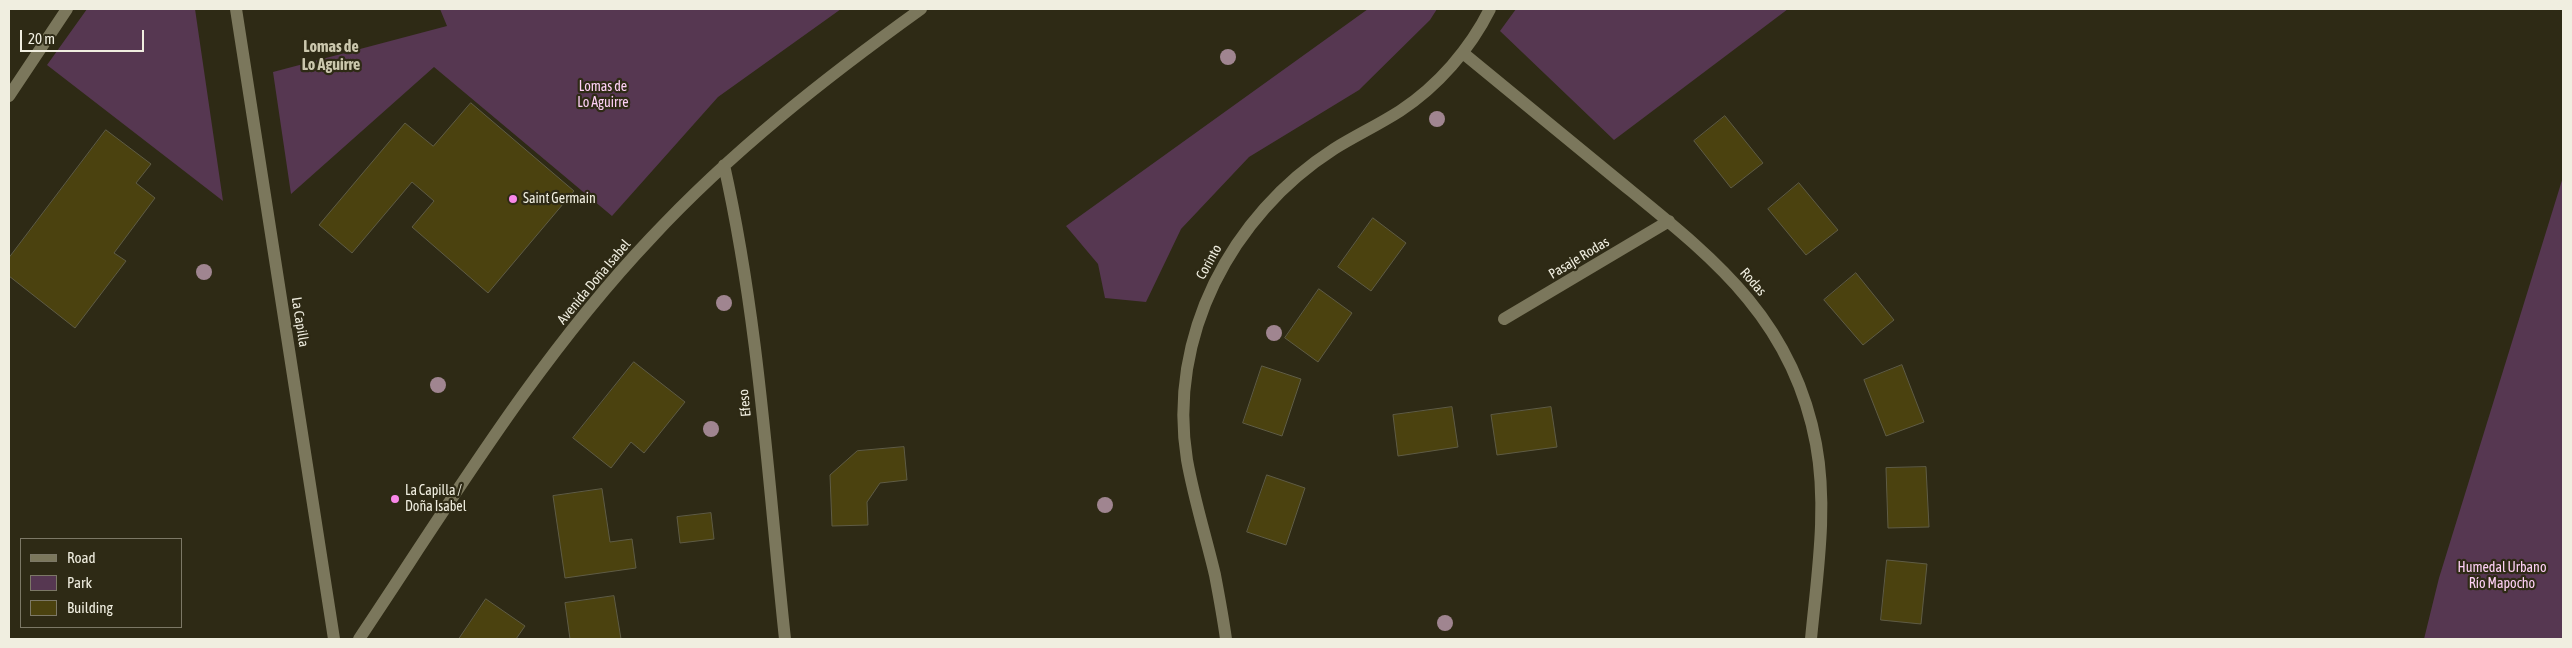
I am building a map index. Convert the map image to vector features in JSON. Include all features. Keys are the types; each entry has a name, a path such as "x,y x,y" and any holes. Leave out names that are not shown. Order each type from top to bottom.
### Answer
{"street":[{"path":"9,96 67,9"},
{"name":"La Capilla","path":"236,9 334,639"},
{"name":"Avenida Doña Isabel","path":"359,639 503,424 573,330 650,238 724,165 848,61 922,9"},
{"name":"Corinto","path":"1226,639 1215,578 1187,459 1184,418 1188,363 1208,295 1235,245 1273,198 1319,159 1402,110 1445,73 1482,25 1490,9"},
{"name":"Rodas","path":"1463,52 1715,261 1752,303 1785,354 1809,413 1816,444 1821,500 1821,535 1811,639"},
{"name":"Efeso","path":"724,165 744,264 753,326 785,639"},
{"name":"Pasaje Rodas","path":"1504,319 1668,221"}],"green space":[{"path":"87,9 195,9 223,201 47,65"},
{"name":"Lomas de Lo Aguirre","path":"440,9 841,9 718,97 612,216 434,67 291,194 273,72 447,26"},
{"path":"1368,9 1437,9 1430,20 1359,90 1249,157 1181,229 1146,302 1105,298 1098,264 1066,226"},
{"path":"1516,9 1788,9 1614,140 1500,31"},
{"name":"Humedal Urbano Río Mapocho","path":"2563,177 2563,639 2424,639 2439,578"}],"building":[{"path":"471,103 574,191 488,293 412,227 434,201 412,182 352,253 319,225 405,123 433,146"},
{"path":"1725,116 1763,163 1731,188 1694,141"},
{"path":"106,130 151,164 136,183 155,198 114,253 126,261 75,328 9,276 9,258"},
{"path":"1799,183 1838,230 1806,255 1768,209"},
{"path":"1373,218 1406,243 1371,291 1338,267"},
{"path":"1856,273 1894,320 1863,345 1824,300"},
{"path":"1319,289 1352,313 1318,362 1285,338"},
{"path":"634,362 685,402 644,453 631,442 611,468 573,438"},
{"path":"1902,365 1924,422 1886,436 1864,380"},
{"path":"1262,366 1301,379 1282,436 1243,423"},
{"path":"1452,407 1458,447 1398,456 1393,415"},
{"path":"1551,407 1557,447 1497,455 1491,415"},
{"path":"904,447 907,480 880,483 867,502 868,525 832,526 830,475 857,451"},
{"path":"1926,467 1929,527 1888,528 1886,468"},
{"path":"1267,475 1305,488 1286,545 1247,532"},
{"path":"602,489 610,542 632,539 636,568 565,578 553,496"},
{"path":"711,513 714,539 680,543 677,517"},
{"path":"1887,560 1927,564 1921,624 1881,620"},
{"path":"614,596 621,639 570,639 565,603"},
{"path":"486,599 525,626 516,639 459,639"}],"place":[{"name":"Saint Germain","path":"513,199"},
{"name":"La Capilla / Doña Isabel","path":"395,499"}],"district":[{"name":"Lomas de Lo Aguirre","path":"331,56"}]}
